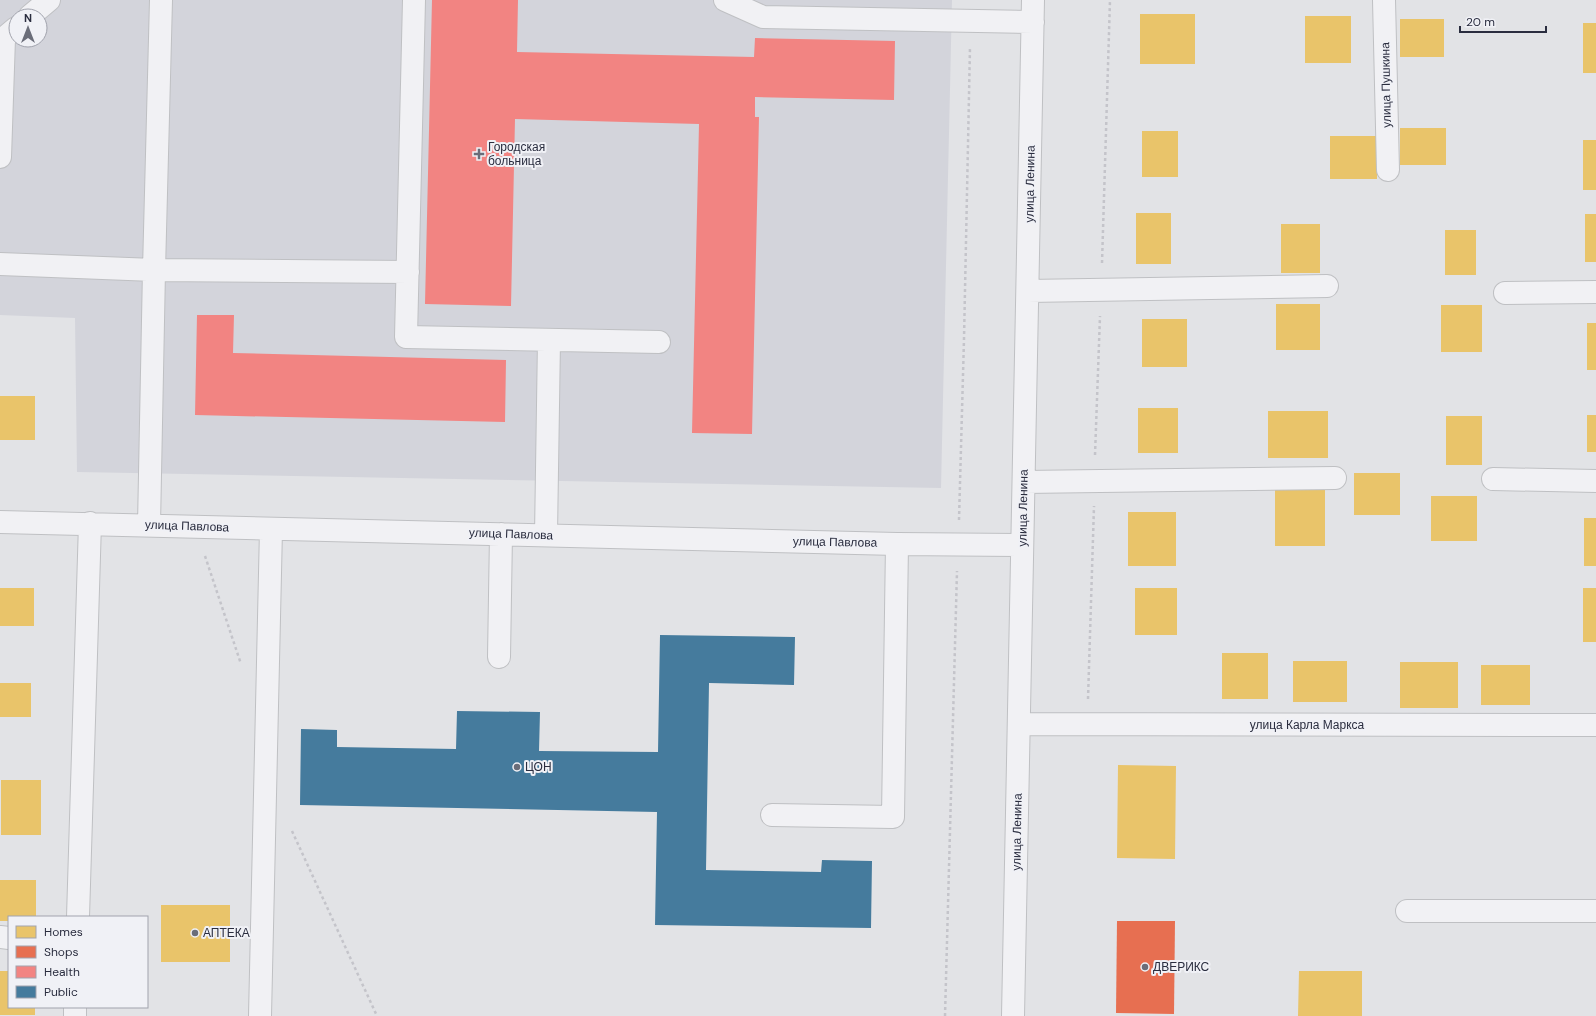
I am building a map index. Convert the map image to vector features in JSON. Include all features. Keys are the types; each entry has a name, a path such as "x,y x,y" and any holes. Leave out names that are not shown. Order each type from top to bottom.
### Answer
{"street":[{"path":"40,8 49,0"},
{"path":"149,525 161,0"},
{"path":"414,0 406,337 659,342"},
{"path":"725,0 763,17 1033,22"},
{"name":"улица Ленина","path":"1013,1016 1033,0"},
{"name":"улица Пушкина","path":"1384,0 1388,170"},
{"path":"0,157 4,38 8,35"},
{"path":"0,264 154,270 408,272"},
{"path":"1028,291 1327,286"},
{"path":"1505,293 1596,292"},
{"path":"546,535 549,340"},
{"path":"1024,482 1335,478"},
{"path":"1493,479 1596,481"},
{"name":"улица Павлова","path":"0,522 90,523 271,529 898,544 1022,545"},
{"path":"78,916 90,523"},
{"path":"260,1016 271,529"},
{"path":"499,657 501,534"},
{"path":"772,815 893,817 898,544"},
{"name":"улица Карла Маркса","path":"1019,724 1596,725"},
{"path":"1407,912 1596,912"}],"path":[{"path":"1087,724 1110,0"}],"shaded area":[{"path":"0,0 952,0 941,488 77,472 75,318 0,315"}],"building: Homes":[{"path":"1140,14 1195,14 1195,64 1140,64"},
{"path":"1305,16 1351,16 1351,63 1305,63"},
{"path":"1400,19 1444,19 1444,57 1400,57"},
{"path":"1583,23 1596,23 1596,73 1583,73"},
{"path":"1400,128 1446,128 1446,165 1400,165"},
{"path":"1142,131 1178,131 1178,177 1142,177"},
{"path":"1330,136 1377,136 1377,179 1330,179"},
{"path":"1583,140 1596,140 1596,190 1583,190"},
{"path":"1136,213 1171,213 1171,264 1136,264"},
{"path":"1585,214 1596,214 1596,262 1585,262"},
{"path":"1281,224 1320,224 1320,273 1281,273"},
{"path":"1445,230 1476,230 1476,275 1445,275"},
{"path":"1276,304 1320,304 1320,350 1276,350"},
{"path":"1441,305 1482,305 1482,352 1441,352"},
{"path":"1142,319 1187,319 1187,367 1142,367"},
{"path":"1587,323 1596,323 1596,370 1587,370"},
{"path":"0,396 35,396 35,440 0,440"},
{"path":"1138,408 1178,408 1178,453 1138,453"},
{"path":"1268,411 1328,411 1328,458 1268,458"},
{"path":"1587,415 1596,415 1596,452 1587,452"},
{"path":"1446,416 1482,416 1482,465 1446,465"},
{"path":"1354,473 1400,473 1400,515 1354,515"},
{"path":"1275,490 1325,490 1325,546 1275,546"},
{"path":"1431,496 1477,496 1477,541 1431,541"},
{"path":"1128,512 1176,512 1176,566 1128,566"},
{"path":"1584,518 1596,518 1596,566 1584,566"},
{"path":"0,588 34,588 34,626 0,626"},
{"path":"1135,588 1177,588 1177,635 1135,635"},
{"path":"1583,588 1596,588 1596,642 1583,642"},
{"path":"1222,653 1268,653 1268,699 1222,699"},
{"path":"1293,661 1347,661 1347,702 1293,702"},
{"path":"1400,662 1458,662 1458,708 1400,708"},
{"path":"1481,665 1530,665 1530,705 1481,705"},
{"path":"0,683 31,683 31,717 0,717"},
{"path":"1118,765 1176,766 1175,859 1117,858"},
{"path":"1,780 41,780 41,835 1,835"},
{"path":"0,880 36,880 36,916 8,916 8,921 0,921"},
{"name":"АПТЕКА","path":"161,905 230,905 230,962 161,962"},
{"path":"0,971 8,971 8,1008 35,1008 35,1015 0,1015"},
{"path":"1299,971 1362,971 1362,1016 1298,1016"}],"building: Shops":[{"name":"ДВЕРИКС","path":"1117,921 1175,921 1174,1014 1116,1013"}],"building: Health":[{"path":"432,0 518,0 517,52 754,57 755,38 895,41 894,100 755,97 755,117 759,117 752,434 692,433 699,124 515,119 511,306 425,304"},
{"path":"197,315 234,315 233,353 506,360 505,422 195,415"}],"building: Public":[{"path":"660,635 795,637 794,685 709,683 706,870 821,872 822,860 872,861 871,928 655,925 657,812 300,805 301,729 337,730 337,747 456,749 457,711 540,712 539,751 658,752"}],"place":[{"name":"Городская больница","path":"479,154"},
{"name":"ЦОН","path":"517,767"},
{"name":"АПТЕКА","path":"195,933"},
{"name":"ДВЕРИКС","path":"1145,967"}]}
